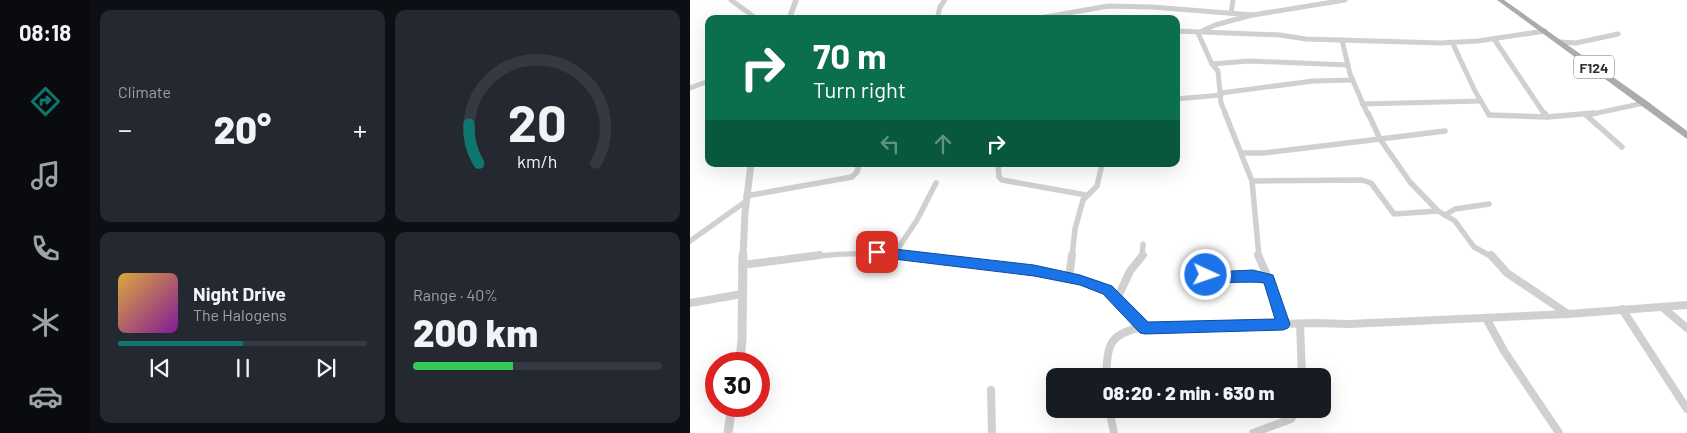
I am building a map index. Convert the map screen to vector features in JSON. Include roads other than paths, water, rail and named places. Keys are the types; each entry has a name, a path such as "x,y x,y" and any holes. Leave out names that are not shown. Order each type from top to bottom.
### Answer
{"main road":[{"name":"F124","path":"1500,0 1687,136"}],"street":[{"path":"731,0 752,15"},
{"path":"790,15 796,0"},
{"path":"938,15 940,7 945,0"},
{"path":"1121,0 1123,6"},
{"path":"1232,13 1233,0"},
{"path":"1198,33 1210,27 1253,15 1345,0"},
{"path":"1055,15 1092,8 1123,6 1253,15"},
{"path":"1210,27 1214,33"},
{"path":"1180,31 1342,40 1452,42 1494,39 1545,31"},
{"path":"1198,33 1212,64 1218,71 1221,103 1252,181 1256,245 1262,266 1269,278 1283,324"},
{"path":"1560,42 1576,43 1618,34"},
{"path":"1494,39 1547,117"},
{"path":"1342,40 1348,65 1362,104 1380,139 1401,172 1438,211 1459,226 1474,247 1491,256 1507,273 1568,314"},
{"path":"1452,42 1481,101 1491,116 1547,117 1586,115 1644,103"},
{"path":"1568,48 1576,43"},
{"path":"1212,64 1257,61 1318,66 1348,65"},
{"path":"1180,99 1313,81 1353,80"},
{"path":"690,88 705,83"},
{"path":"1362,104 1481,101"},
{"path":"1586,115 1622,147"},
{"path":"1242,153 1264,153 1445,131"},
{"path":"742,352 742,265 745,199 751,167"},
{"path":"690,241 745,199 774,190 850,178 856,174 858,167"},
{"path":"998,167 998,174 1002,180 1086,195"},
{"path":"1069,277 1082,200 1097,186 1101,167"},
{"path":"1252,181 1362,180 1371,183 1394,214 1438,211"},
{"path":"895,253 917,220 936,183"},
{"path":"1445,215 1454,209 1488,204"},
{"path":"1117,299 1130,271 1143,255 1143,244"},
{"path":"742,265 848,252 895,253 1034,270 1099,285 1117,299 1145,328"},
{"path":"1217,257 1208,266 1206,273 1208,276 1269,278"},
{"path":"1253,276 1262,266"},
{"path":"690,303 742,294"},
{"path":"1107,368 1109,350 1113,338 1121,332 1145,328 1349,324 1568,314 1687,305"},
{"path":"1662,306 1687,328"},
{"path":"1622,309 1687,409"},
{"path":"1486,318 1504,351 1559,433"},
{"path":"1300,324 1302,368"},
{"path":"991,390 992,433"},
{"path":"728,433 730,417"},
{"path":"1111,418 1114,433"},
{"path":"1253,433 1292,418"}]}
